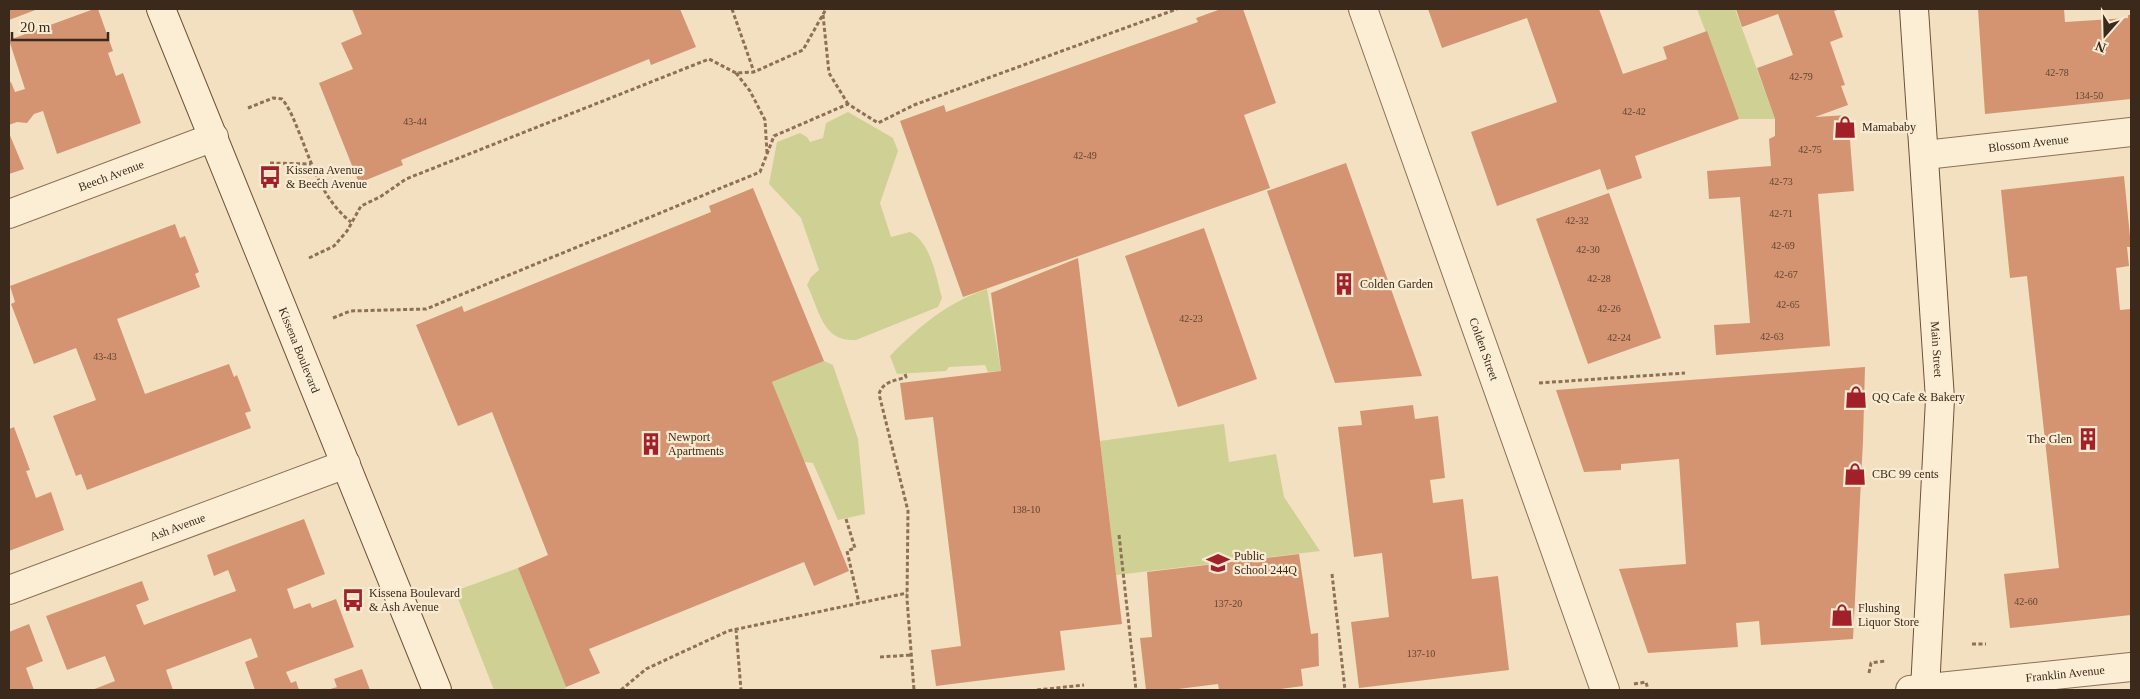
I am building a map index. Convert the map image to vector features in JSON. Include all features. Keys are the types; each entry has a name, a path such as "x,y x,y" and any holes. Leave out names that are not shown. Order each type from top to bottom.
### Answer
{"street":[{"name":"Kissena Boulevard","path":"161,9 437,690"},
{"name":"Colden Street","path":"1363,9 1606,690"},
{"name":"Main Street","path":"1914,9 1940,399 1920,690"},
{"name":"Blossom Avenue","path":"1925,155 2131,132"},
{"name":"Beech Avenue","path":"9,214 214,137"},
{"name":"Ash Avenue","path":"9,590 346,464"},
{"name":"Franklin Avenue","path":"1920,690 2131,667"}],"path":[{"path":"732,9 754,72"},
{"path":"736,73 754,72 803,50 826,9"},
{"path":"823,15 829,73 848,104 878,123 914,104 1176,9"},
{"path":"309,258 334,246 361,206 380,197 406,179 709,60 736,73 750,91 765,120 767,153"},
{"path":"248,108 273,98 282,99 289,108 311,164 337,210 351,222"},
{"path":"333,318 350,311 426,309 760,172 774,136 848,104"},
{"path":"270,163 311,164"},
{"path":"1539,383 1685,373"},
{"path":"905,374 906,378 888,382 881,388 879,394 908,511 907,593 914,690"},
{"path":"846,518 854,548 847,551 859,603"},
{"path":"1119,535 1136,690"},
{"path":"1332,574 1345,690"},
{"path":"621,690 646,669 696,645 736,629 907,593"},
{"path":"736,629 741,690"},
{"path":"1972,644 1986,644"},
{"path":"880,657 911,655"},
{"path":"1869,673 1871,663 1885,661"},
{"path":"1634,684 1646,682 1648,690"},
{"path":"1037,690 1084,685"}],"green space":[{"path":"1697,9 1735,9 1775,119 1739,119"},
{"path":"848,112 893,138 898,151 880,203 891,237 910,232 923,244 932,261 942,298 938,307 856,340 836,336 824,323 807,285 811,277 819,270 801,218 769,184 777,142 800,133 807,137 810,142 823,138 826,123"},
{"path":"987,289 1001,371 988,372 985,365 949,367 946,371 897,374 890,356 901,345 934,316 959,301"},
{"path":"824,361 833,365 858,439 865,514 838,520 813,463 804,462 772,382"},
{"path":"1224,424 1229,462 1276,454 1284,497 1320,551 1116,575 1100,441"},
{"path":"518,568 566,687 564,690 494,690 455,591"}],"building":[{"path":"9,9 38,9 9,20"},
{"path":"98,9 113,51 108,53 116,76 123,73 141,123 57,154 43,111 34,114 27,123 17,122 9,125 9,83 11,82 15,92 25,89 9,40"},
{"path":"352,9 680,9 696,47 651,65 649,59 401,160 403,165 359,183 319,83 353,69 341,43 362,34"},
{"path":"1221,9 1243,9 1276,103 1244,115 1270,188 963,297 900,121 944,105 946,112 1198,22 1196,18"},
{"path":"1428,9 1599,9 1623,74 1667,59 1663,47 1707,31 1739,119 1635,156 1642,178 1607,190 1600,169 1497,206 1471,132 1557,102 1527,18 1442,48"},
{"path":"1736,9 1841,9 1834,11 1843,37 1830,42 1845,85 1841,86 1848,105 1815,117 1848,115 1854,191 1818,194 1830,346 1716,355 1714,325 1750,323 1740,197 1709,199 1707,171 1771,166 1769,139 1775,136 1775,119 1757,68 1793,55 1778,14 1742,27"},
{"path":"1978,9 2064,9 2065,22 2128,18 2128,15 2131,15 2131,99 1985,114"},
{"path":"9,133 24,169 9,174"},
{"name":"Colden Garden","path":"1346,163 1422,376 1335,383 1267,191"},
{"name":"The Glen","path":"2124,176 2131,247 2127,247 2129,266 2116,268 2120,310 2131,309 2131,615 2010,628 2004,574 2059,568 2027,276 2010,278 2001,190"},
{"name":"Newport Apartments","path":"753,188 824,361 772,382 849,571 814,586 804,562 589,649 600,673 566,687 518,568 548,555 492,412 458,426 416,325 462,306 464,312 711,212 709,206"},
{"path":"1609,193 1661,338 1588,364 1536,219"},
{"path":"175,224 180,238 185,236 199,272 195,274 200,287 117,319 145,394 229,364 234,377 237,375 251,411 245,413 251,428 87,490 81,474 76,476 53,416 96,400 76,348 34,364 11,304 15,302 10,286"},
{"path":"1204,228 1257,379 1178,407 1125,256"},
{"path":"1078,258 1122,624 1060,631 1065,670 936,686 931,650 961,646 933,417 905,420 900,383 1001,371 991,293"},
{"path":"1865,367 1853,639 1761,645 1759,621 1736,623 1738,647 1648,653 1619,569 1686,564 1679,459 1621,464 1621,470 1584,472 1556,390"},
{"path":"1413,405 1415,419 1438,416 1445,478 1430,480 1433,503 1463,499 1472,579 1498,576 1509,670 1359,688 1351,622 1389,617 1382,553 1354,557 1338,427 1362,425 1360,411"},
{"path":"14,427 30,470 26,471 36,498 51,492 64,530 9,551 9,429"},
{"path":"304,519 325,574 287,589 294,609 310,603 312,608 336,599 354,647 286,672 291,683 296,681 299,690 255,690 245,662 258,657 251,638 166,670 173,690 92,690 115,681 105,656 67,670 46,616 142,581 149,600 136,605 144,625 236,591 228,570 214,576 207,555"},
{"path":"1299,554 1311,634 1318,633 1319,666 1301,669 1303,686 1273,690 1219,690 1218,684 1170,690 1146,690 1140,638 1152,637 1147,572"},
{"path":"29,624 43,661 26,668 34,690 9,690 9,632"},
{"path":"362,669 370,690 327,690 337,687 334,679"}],"place":[{"name":"Mamababy","path":"1845,127"},
{"name":"Kissena Avenue & Beech Avenue","path":"270,177"},
{"name":"Colden Garden","path":"1344,284"},
{"name":"QQ Cafe & Bakery","path":"1856,397"},
{"name":"The Glen","path":"2088,439"},
{"name":"Newport Apartments","path":"651,444"},
{"name":"CBC 99 cents","path":"1855,474"},
{"name":"Public School 244Q","path":"1218,563"},
{"name":"Kissena Boulevard & Ash Avenue","path":"353,600"},
{"name":"Flushing Liquor Store","path":"1842,615"}]}
